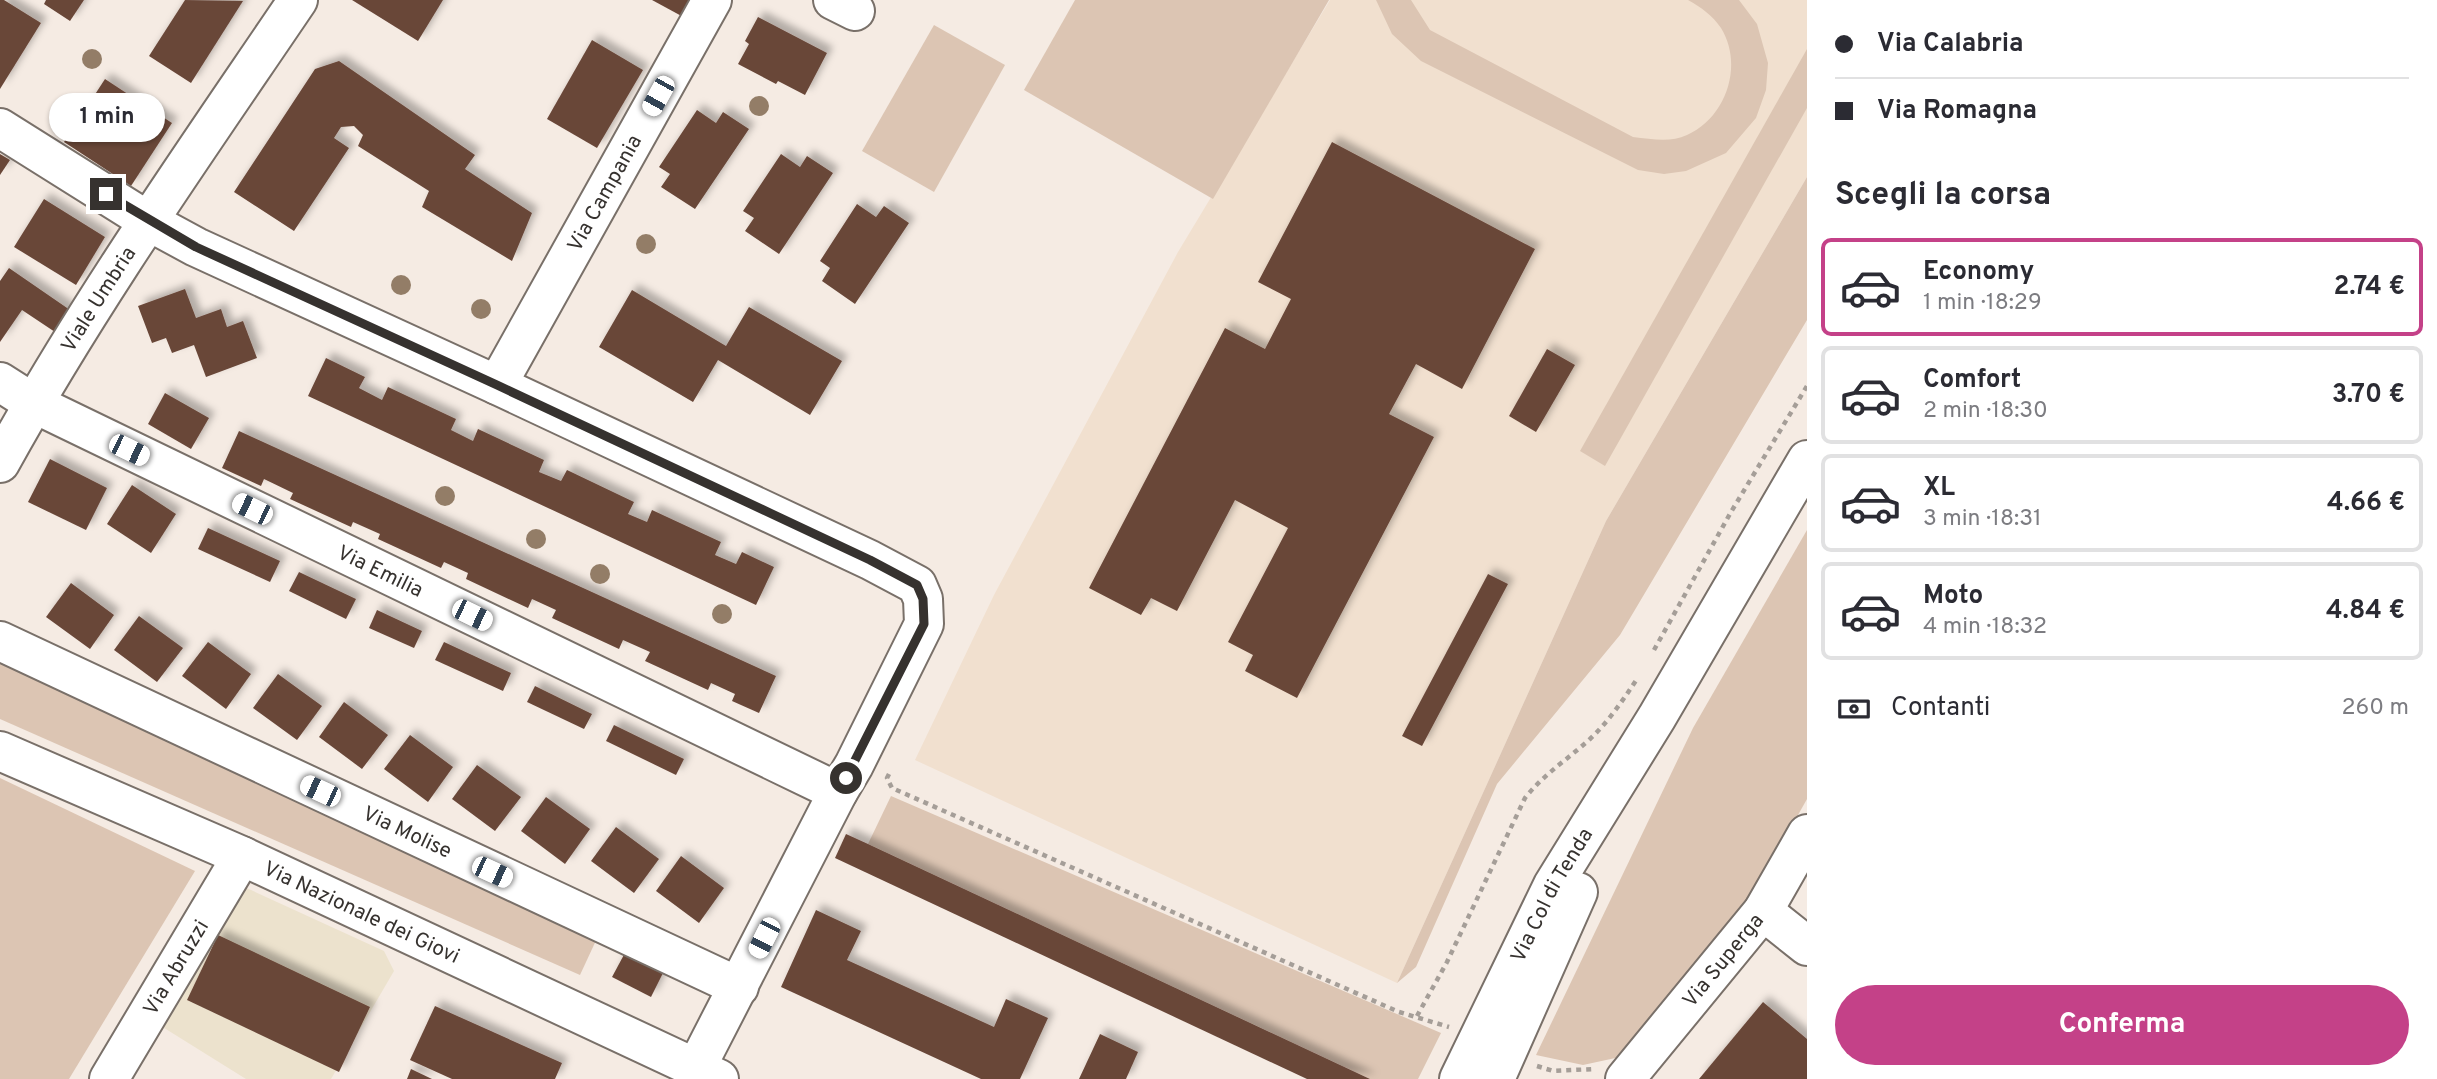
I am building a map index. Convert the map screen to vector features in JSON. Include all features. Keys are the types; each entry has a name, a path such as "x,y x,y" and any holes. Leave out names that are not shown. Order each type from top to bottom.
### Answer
{"street":[{"name":"Viale Umbria","path":"0,463 33,403 148,221 298,0"},
{"name":"Via Campania","path":"497,385 712,0"},
{"path":"0,128 148,221 196,247 497,385 870,560 917,585 923,599 924,624 739,987 707,1074"},
{"name":"Via Emilia","path":"0,382 33,403 838,792"},
{"name":"Via Col di Tenda","path":"1459,1079 1553,885 1657,718 1807,460"},
{"name":"Via Molise","path":"0,641 739,987"},
{"name":"Via Col di Tenda","path":"1495,1079 1657,718"},
{"name":"Via Nazionale dei Giovi","path":"0,751 242,856 707,1074"},
{"name":"Via Superga","path":"1626,1078 1763,911 1807,834"},
{"name":"Via Abruzzi","path":"109,1079 242,856"},
{"path":"1763,911 1807,946"}],"path":[{"path":"1653,651 1731,512 1807,386"},
{"path":"1418,1016 1525,798 1540,779 1591,738 1614,714 1640,675"},
{"path":"893,766 887,778 892,788 1399,1012 1455,1029"},
{"path":"1532,1065 1553,1070 1611,1068 1626,1078"}],"shaded area":[{"path":"1075,0 1329,0 1213,199 1024,90"},
{"path":"1330,0 1807,0 1807,177 1606,521 1397,983 915,760 994,595 1178,252"},
{"path":"1376,0 1411,0 1430,30 1633,137 1661,140 1687,135 1701,127 1721,103 1731,74 1728,43 1721,28 1706,12 1688,0 1739,0 1757,24 1768,63 1766,90 1756,118 1726,153 1686,171 1664,174 1638,170 1421,61 1392,34"},
{"path":"934,25 1005,65 934,192 862,151"},
{"path":"1807,49 1807,108 1605,466 1580,451"},
{"path":"1807,177 1807,320 1620,635 1497,784 1416,967 1397,983 1606,521"},
{"path":"1807,530 1807,799 1746,908 1620,1057 1583,1065 1536,1055 1693,728"},
{"path":"0,658 599,934 580,975 0,719"},
{"path":"0,778 195,871 69,1079 0,1079"},
{"path":"891,796 1441,1033 1418,1079 1370,1079 868,844"},
{"path":"240,885 384,951 394,971 331,1079 246,1079 161,1026"}],"building":[{"path":"0,0 41,23 0,89"},
{"path":"46,0 84,0 70,21 44,4"},
{"path":"185,0 243,1 191,83 149,56"},
{"path":"352,0 443,0 418,41"},
{"path":"652,0 699,0 687,19"},
{"path":"758,17 827,53 805,95 778,81 776,84 738,64 749,44 745,41"},
{"path":"592,40 643,70 597,148 547,119"},
{"path":"339,61 475,155 465,169 532,213 512,261 422,207 429,191 358,146 363,135 354,126 341,127 334,138 349,148 294,231 234,192 315,69"},
{"path":"105,79 172,123 131,186 64,142"},
{"path":"697,110 716,123 723,112 749,129 695,209 661,187 670,174 659,167"},
{"path":"1332,142 1535,249 1462,389 1416,364 1389,414 1434,437 1297,698 1245,671 1253,655 1228,642 1288,528 1235,500 1177,611 1151,598 1141,615 1089,588 1225,328 1265,349 1291,299 1258,282"},
{"path":"0,154 10,160 0,175"},
{"path":"781,154 800,167 807,156 833,173 779,254 745,231 754,218 743,211"},
{"path":"44,199 105,237 76,285 14,247"},
{"path":"857,204 876,217 884,206 909,223 855,304 822,281 830,268 820,261"},
{"path":"9,268 70,310 55,332 22,310 0,342 0,281"},
{"path":"185,289 196,318 221,309 227,327 243,321 257,358 206,377 194,345 172,353 166,338 152,343 138,306"},
{"path":"632,290 726,346 749,307 842,361 810,415 718,360 693,402 599,347"},
{"path":"1547,349 1575,365 1536,432 1509,416"},
{"path":"326,358 365,377 359,388 382,400 388,387 456,419 451,430 473,441 478,429 544,460 539,472 561,481 567,470 634,502 628,514 647,522 652,510 721,542 715,555 736,564 742,552 774,567 756,605 308,396"},
{"path":"165,393 209,418 191,449 148,424"},
{"path":"239,431 776,676 759,713 732,701 735,694 711,683 708,690 645,661 650,652 623,640 619,649 552,618 556,610 532,599 528,608 466,579 468,573 444,562 441,568 378,539 380,534 353,522 351,527 290,499 293,493 264,479 261,486 222,468"},
{"path":"50,459 107,488 86,530 28,502"},
{"path":"132,485 176,514 151,553 107,524"},
{"path":"208,528 280,561 270,582 198,549"},
{"path":"299,572 356,599 346,619 289,591"},
{"path":"1488,574 1508,584 1422,746 1402,736"},
{"path":"71,583 114,615 90,649 46,617"},
{"path":"377,610 422,631 414,648 369,628"},
{"path":"139,616 183,648 157,682 114,650"},
{"path":"208,642 251,674 226,709 182,676"},
{"path":"444,642 511,673 503,691 435,660"},
{"path":"278,674 322,706 297,740 253,708"},
{"path":"535,686 592,714 584,729 527,702"},
{"path":"344,702 388,735 362,769 319,737"},
{"path":"614,725 684,759 676,775 606,741"},
{"path":"410,735 453,767 428,802 384,769"},
{"path":"477,765 521,797 495,831 452,799"},
{"path":"546,797 590,829 565,864 521,831"},
{"path":"616,827 659,859 634,893 591,861"},
{"path":"846,834 1370,1079 1307,1079 835,858"},
{"path":"681,856 724,888 699,923 656,891"},
{"path":"816,910 861,931 847,960 994,1027 1006,999 1048,1018 1020,1079 981,1079 781,987"},
{"path":"218,935 370,1007 339,1072 187,1000"},
{"path":"626,951 664,971 651,997 612,977"},
{"path":"1763,1002 1807,1039 1807,1079 1699,1079"},
{"path":"435,1006 562,1063 555,1079 452,1079 410,1060"},
{"path":"1100,1034 1138,1052 1126,1079 1079,1079"},
{"path":"411,1069 432,1079 407,1079"}],"route":[{"path":"106,194 196,247 497,385 870,560 917,585 923,599 924,624 846,778"}]}
